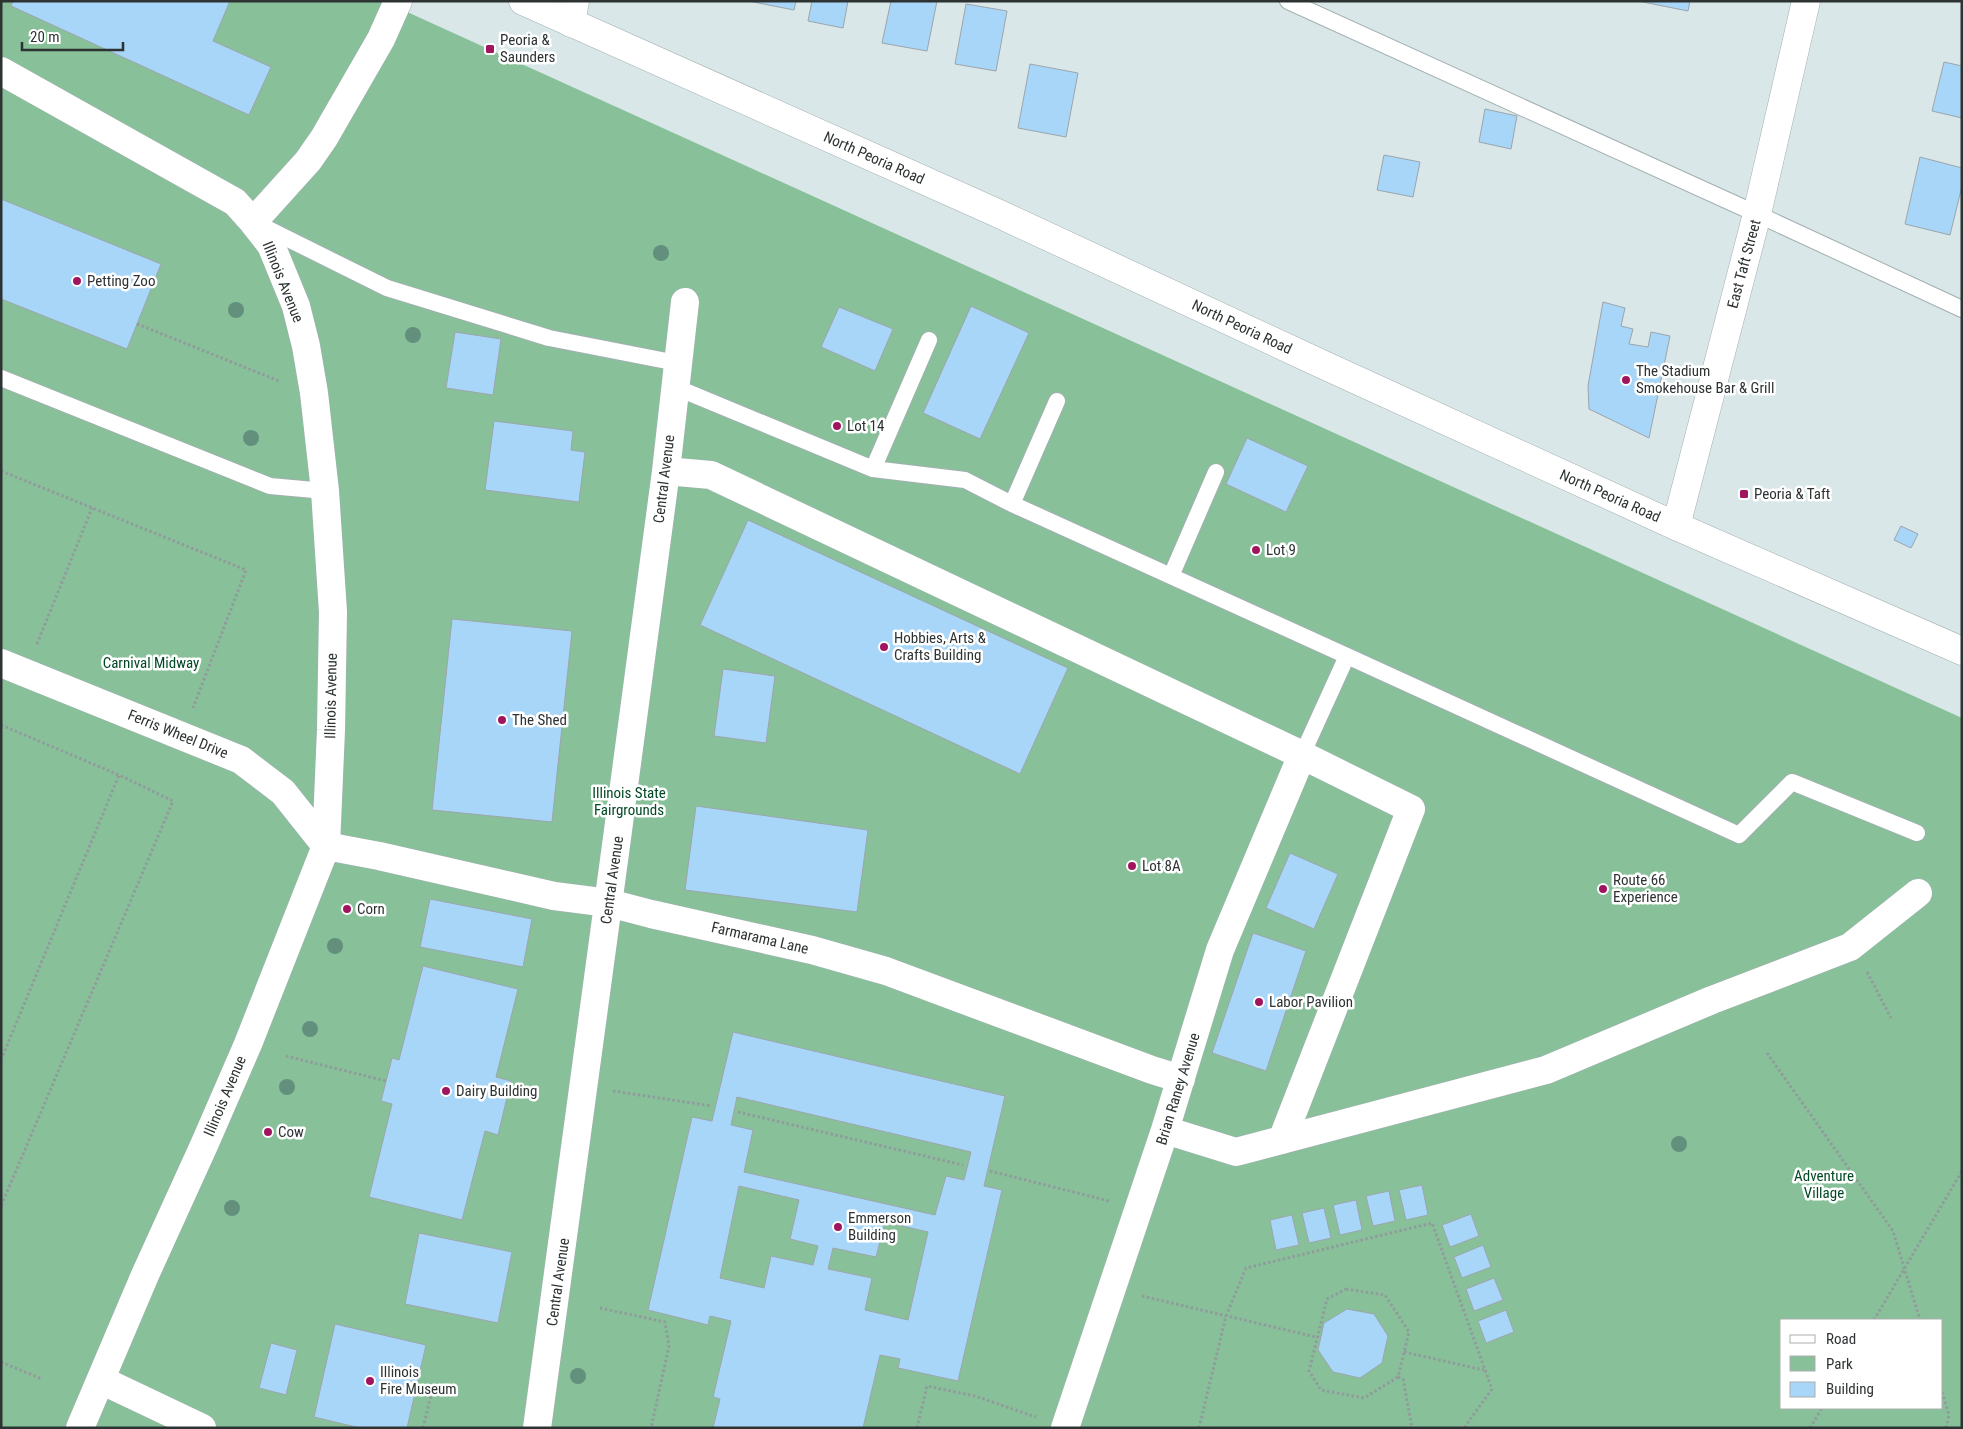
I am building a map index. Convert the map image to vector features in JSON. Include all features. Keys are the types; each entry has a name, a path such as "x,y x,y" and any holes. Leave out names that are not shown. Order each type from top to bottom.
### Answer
{"street":[{"path":"253,222 308,161 324,138 381,39 398,1"},
{"name":"North Peoria Road","path":"524,1 573,12 986,208 1326,366 1676,526 1962,651"},
{"name":"East Taft Street","path":"1676,526 1757,214 1806,1"},
{"name":"Illinois Avenue","path":"1,71 235,202 271,245 296,306 308,356 325,491 333,612 331,730 326,846 244,1053 80,1428"},
{"name":"Central Avenue","path":"537,1428 666,470 685,302"},
{"path":"666,470 711,475 1302,755 1411,809 1282,1140"},
{"name":"Ferris Wheel Drive","path":"13,667 241,760 283,792 326,846"},
{"name":"Brian Raney Avenue","path":"1065,1428 1165,1130 1220,950 1302,755"},
{"name":"Farmarama Lane","path":"326,846 379,856 554,896 609,902 652,914 812,950 886,971 1152,1070 1181,1079"},
{"path":"1165,1130 1236,1152 1546,1070 1712,1000 1850,946 1918,893"},
{"path":"101,1380 202,1428"}],"lane":[{"path":"1288,1 1962,309"},
{"path":"253,222 387,288 676,375 873,469 966,480 1012,504 1739,835 1792,782 1917,833"},
{"path":"873,469 929,340"},
{"path":"1,378 270,486 325,491"},
{"path":"1012,504 1057,401"},
{"path":"1171,576 1216,472"},
{"path":"1302,755 1347,656"}],"path":[{"path":"137,324 280,381"},
{"path":"1,471 246,570 183,736"},
{"path":"13,667 92,508"},
{"path":"1,725 119,775 173,801 1,1206"},
{"path":"1,1060 119,775"},
{"path":"1850,946 1874,983 1891,1018"},
{"path":"1767,1053 1893,1231 1920,1319"},
{"path":"286,1056 386,1081"},
{"path":"611,1090 712,1106"},
{"path":"738,1112 963,1165"},
{"path":"990,1171 1109,1201"},
{"path":"1875,1319 1962,1171"},
{"path":"1199,1428 1226,1316 1246,1268 1432,1222 1492,1389 1464,1428"},
{"path":"1346,1289 1385,1295 1409,1332 1404,1352 1398,1377 1364,1398 1321,1390 1309,1371 1327,1299 1346,1289"},
{"path":"1136,1295 1316,1337"},
{"path":"600,1308 664,1322 669,1346 650,1428"},
{"path":"1404,1352 1485,1370"},
{"path":"1,1362 42,1379"},
{"path":"1398,1377 1403,1379 1412,1428"},
{"path":"917,1428 927,1386 975,1396 1039,1418"},
{"path":"423,1428 431,1395"},
{"path":"1943,1395 1949,1415 1946,1428"},
{"path":"1810,1428 1821,1409"}],"green space":[{"name":"Illinois State Fairgrounds","path":"1,1 383,1 1962,718 1962,1428 1,1428"}],"building":[{"path":"13,1 230,1 213,41 271,67 249,115 11,6"},
{"path":"748,1 796,1 794,10"},
{"path":"812,1 848,1 843,28 808,21"},
{"path":"891,1 937,1 927,51 882,43"},
{"path":"1638,1 1690,1 1688,11"},
{"path":"966,4 1007,11 996,71 955,64"},
{"path":"1944,62 1962,66 1962,118 1932,111"},
{"path":"1030,64 1078,73 1066,137 1018,128"},
{"path":"1485,109 1517,116 1511,149 1479,142"},
{"path":"1384,155 1420,162 1413,197 1377,190"},
{"path":"1920,157 1962,168 1962,186 1950,235 1905,224"},
{"name":"Petting Zoo","path":"1,199 161,264 127,349 1,299"},
{"path":"1603,302 1625,308 1621,326 1633,329 1629,344 1648,347 1651,332 1670,336 1649,438 1589,409 1588,386"},
{"path":"971,306 1029,333 980,439 923,413"},
{"path":"839,307 893,329 875,371 821,347"},
{"path":"455,332 501,339 493,395 446,388"},
{"path":"494,421 573,431 571,450 585,452 579,502 485,490"},
{"path":"1247,438 1308,466 1286,512 1226,484"},
{"name":"Hobbies, Arts & Crafts Building","path":"748,520 1068,668 1020,774 700,625"},
{"path":"1901,526 1918,534 1911,548 1894,540"},
{"name":"The Shed","path":"452,619 572,631 552,822 432,810"},
{"path":"723,669 775,676 766,743 714,736"},
{"path":"696,806 868,830 857,912 685,890"},
{"path":"1290,853 1338,874 1314,929 1266,908"},
{"path":"430,899 532,919 523,967 420,947"},
{"name":"Labor Pavilion","path":"1253,933 1306,951 1266,1071 1212,1053"},
{"name":"Dairy Building","path":"423,966 518,989 496,1077 511,1081 498,1135 485,1131 462,1220 369,1197 392,1104 381,1101 392,1058 399,1060"},
{"name":"Emmerson Building","path":"733,1032 1005,1096 984,1186 1002,1190 958,1381 898,1368 900,1359 880,1355 863,1428 713,1428 720,1399 713,1397 731,1321 710,1316 708,1325 648,1310 692,1117 712,1121","holes":["737,1097 971,1152 964,1180 946,1176 935,1215 744,1172 753,1130 731,1125","739,1186 799,1200 790,1239 818,1246 813,1265 771,1256 764,1288 720,1278","885,1222 928,1232 908,1320 865,1310 872,1278 828,1269 833,1248 876,1257"]},
{"path":"1422,1185 1428,1215 1406,1220 1399,1190"},
{"path":"1389,1191 1395,1221 1373,1226 1366,1196"},
{"path":"1356,1200 1362,1230 1340,1235 1333,1205"},
{"path":"1324,1208 1331,1238 1309,1243 1302,1213"},
{"path":"1471,1214 1479,1236 1450,1247 1442,1225"},
{"path":"1292,1215 1299,1245 1276,1250 1270,1220"},
{"path":"419,1233 512,1252 498,1323 405,1304"},
{"path":"1483,1245 1491,1267 1462,1278 1454,1257"},
{"path":"1494,1278 1503,1300 1474,1311 1466,1289"},
{"path":"1347,1309 1374,1314 1388,1336 1382,1363 1360,1378 1333,1372 1318,1350 1324,1323"},
{"path":"1506,1310 1514,1332 1486,1343 1478,1321"},
{"name":"Illinois Fire Museum","path":"335,1324 426,1345 407,1428 360,1428 314,1417"},
{"path":"271,1343 297,1350 286,1395 259,1388"}],"place":[{"name":"Peoria & Saunders","path":"490,49"},
{"name":"Petting Zoo","path":"77,281"},
{"name":"The Stadium Smokehouse Bar & Grill","path":"1626,380"},
{"name":"Lot 14","path":"837,426"},
{"name":"Peoria & Taft","path":"1744,494"},
{"name":"Lot 9","path":"1256,550"},
{"name":"Hobbies, Arts & Crafts Building","path":"884,647"},
{"name":"The Shed","path":"502,720"},
{"name":"Lot 8A","path":"1132,866"},
{"name":"Route 66 Experience","path":"1603,889"},
{"name":"Corn","path":"347,909"},
{"name":"Labor Pavilion","path":"1259,1002"},
{"name":"Dairy Building","path":"446,1091"},
{"name":"Cow","path":"268,1132"},
{"name":"Emmerson Building","path":"838,1227"},
{"name":"Illinois Fire Museum","path":"370,1381"}],"park label":[{"name":"Carnival Midway","path":"151,663"},
{"name":"Adventure Village","path":"1824,1184"}]}
